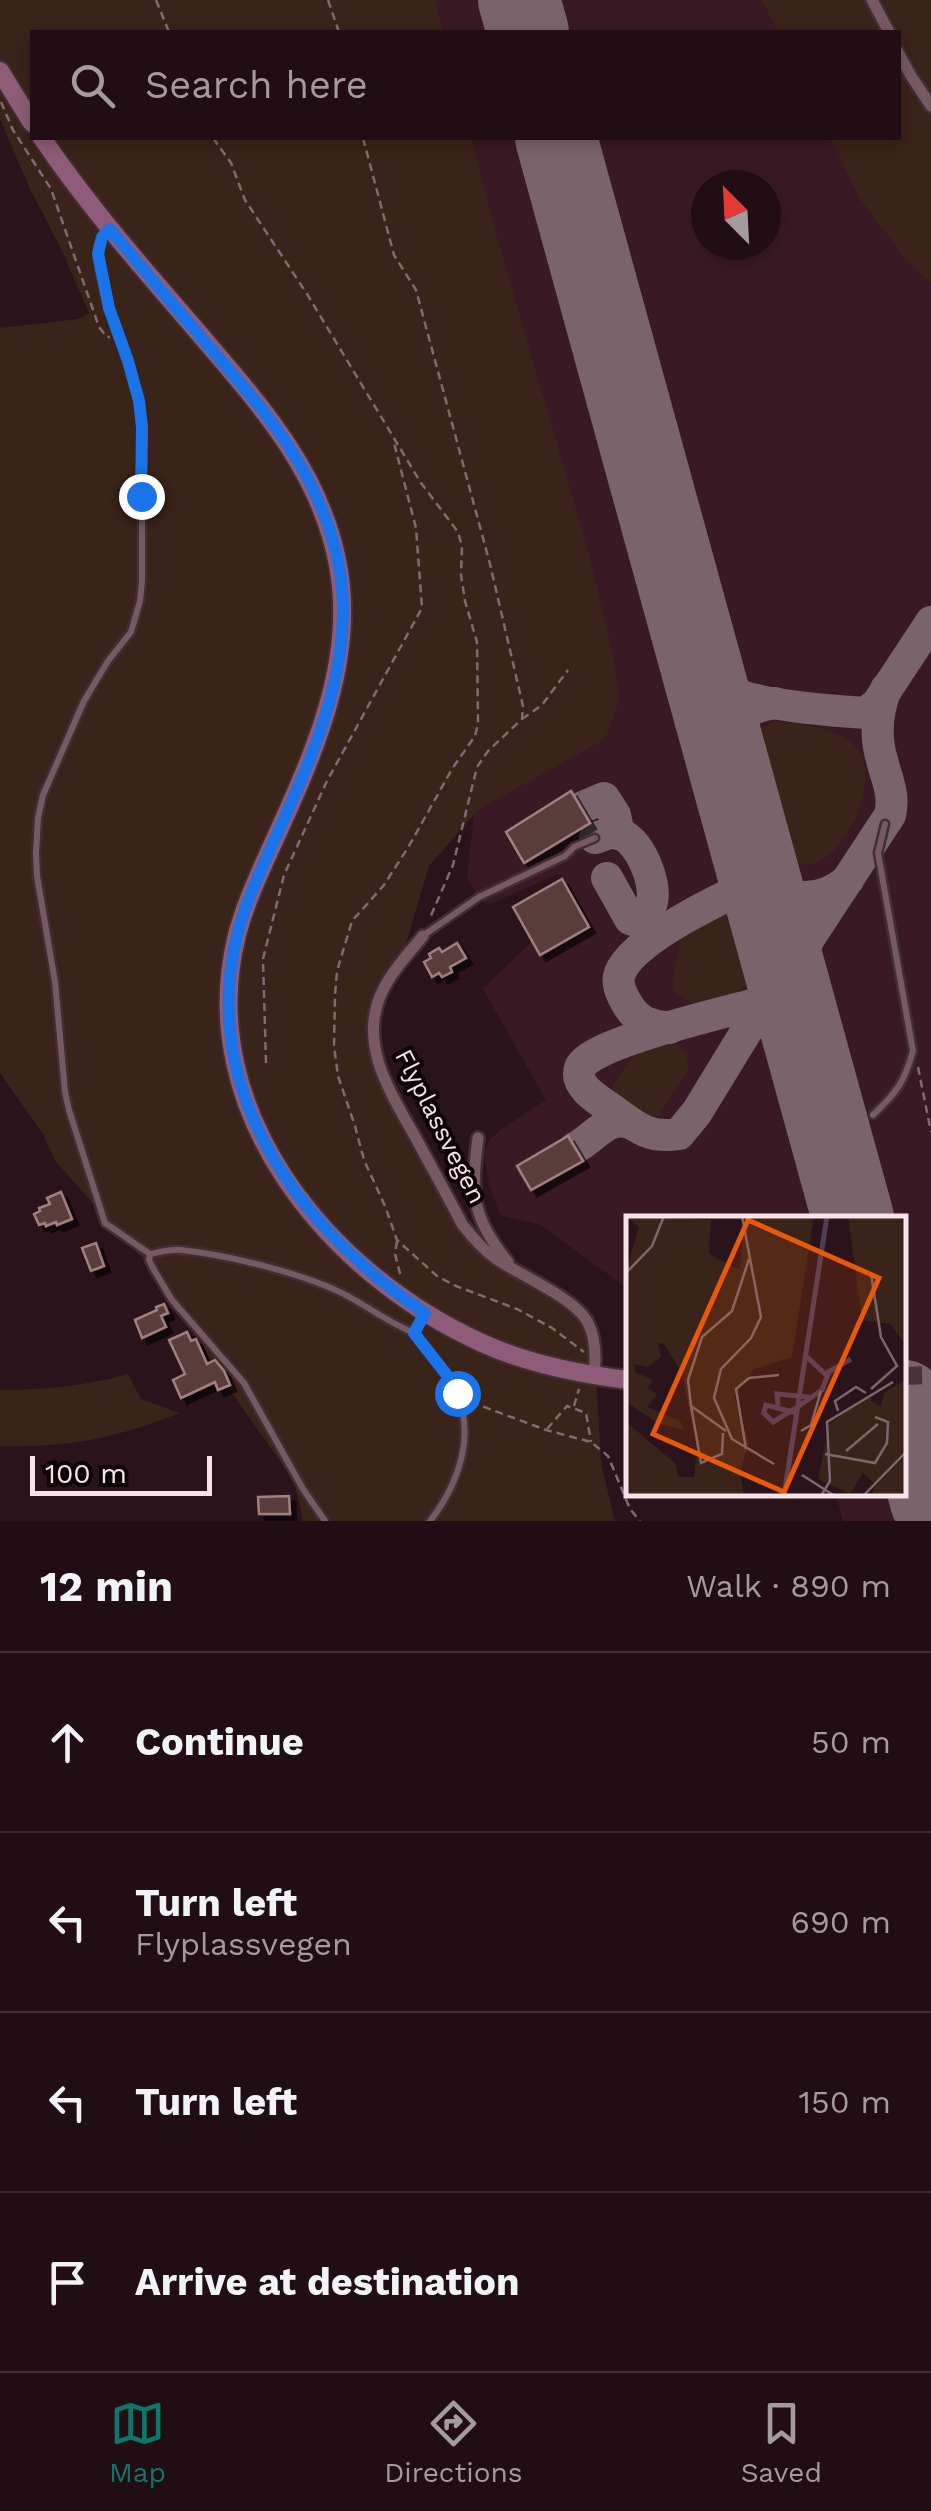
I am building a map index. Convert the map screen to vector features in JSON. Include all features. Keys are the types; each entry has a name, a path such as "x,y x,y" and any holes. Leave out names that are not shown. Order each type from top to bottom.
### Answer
{"main road":[{"path":"0,71 30,120"},
{"path":"43,140 110,229 286,440 317,496 338,564 343,609 337,669 324,722 243,914 232,960 230,1038 249,1112 266,1148 294,1191 354,1258 406,1300 484,1344 535,1362 626,1379"}],"street":[{"path":"872,0 887,30"},
{"path":"901,57 931,106"},
{"name":"Flyplassvegen","path":"423,936 382,988 372,1035 377,1058 462,1224 476,1242 493,1257 569,1303 587,1320 594,1342 592,1370"},
{"name":"Flyplassvegen","path":"478,1138 474,1172 478,1217 493,1244 514,1269"}],"lane":[{"path":"110,229 102,237 98,254 109,308 135,382 142,427 142,581 131,632 84,701 43,795 38,818 40,902 57,995 69,1110 105,1222 150,1254 176,1249 237,1260 322,1284 414,1333 446,1374 462,1410 461,1462 451,1489 430,1521"},
{"path":"873,1115 906,1079 913,1051 878,853 885,824"},
{"path":"423,936 480,897 566,858 574,846 595,838"},
{"path":"150,1254 149,1260 172,1300 244,1383 302,1489 325,1521"},
{"path":"414,1333 425,1313"}],"path":[{"path":"156,0 167,30"},
{"path":"328,0 338,30"},
{"path":"0,101 13,130 50,189 100,327 107,337 119,338"},
{"path":"214,140 231,163 246,200 421,483 458,532 465,601 478,642 475,736 384,885 352,921 334,995 338,1076 364,1160 397,1240 395,1254 406,1300"},
{"path":"363,140 394,255 416,290 490,564 523,706 522,719"},
{"path":"266,1063 263,959 284,875 326,781 422,608 416,528 393,436"},
{"path":"423,936 453,865 477,767 488,751 542,705 568,670"},
{"path":"913,1051 931,1132"},
{"path":"397,1240 437,1276 518,1309 552,1328 592,1370 574,1408"},
{"path":"457,1393 477,1406 592,1442 608,1456 630,1509 640,1521"},
{"path":"546,1430 567,1406 586,1413 592,1442"}],"shaded area":[{"path":"0,0 435,0 443,30 30,30 30,140 473,140 588,551 620,699 605,739 479,809 429,866 402,957 379,984 367,1029 382,1082 438,1186 476,1234 513,1269 593,1316 601,1463 617,1521 303,1521 294,1481 220,1376 184,1315 143,1259 56,1162 43,1134 0,1073 0,328 78,319 89,313 0,119"},
{"path":"435,0 814,0 831,30 443,30"},
{"path":"762,0 931,0 931,283 908,262 860,199 831,140 901,140 901,30 777,30"},
{"path":"473,140 893,140 931,207 931,1521 843,1521 837,1496 906,1496 906,1216 626,1216 626,1288 541,1225 500,1215 489,1184 484,1152 491,1138 546,1100 483,989 532,941 562,879 558,874 490,904 483,902 467,878 479,767 550,419"},
{"path":"775,721 838,734 855,746 864,764 865,787 847,834 832,853 815,863 798,863 782,848 775,832 756,747 761,729"},
{"path":"725,910 732,911 732,932 753,979 728,1002 702,1010 670,989 681,933"},
{"path":"662,1038 672,1041 686,1054 688,1071 649,1124 618,1102 610,1090 638,1048"},
{"path":"128,1374 141,1399 179,1413 91,1440 0,1446 0,1390 96,1382"}],"building":[{"path":"571,791 590,823 524,863 506,832"},
{"path":"562,879 589,927 540,955 513,907"},
{"path":"457,943 466,958 450,967 452,972 432,977 424,962 431,958 429,954"},
{"path":"568,1136 583,1161 531,1190 517,1166"},
{"path":"61,1192 72,1219 57,1225 39,1225 34,1214 50,1204 47,1198"},
{"path":"96,1243 104,1266 91,1271 82,1248"},
{"path":"164,1304 168,1313 161,1316 166,1327 142,1338 135,1320"},
{"path":"187,1332 191,1341 196,1339 207,1364 215,1360 230,1385 218,1390 215,1382 181,1398 173,1380 185,1374 169,1340"},
{"path":"289,1496 290,1514 259,1514 258,1497"}],"taxiway":[{"path":"697,650 715,680 736,694 791,706 865,713 877,704 931,622"},
{"path":"798,1018 785,1004 766,1001 664,1028 589,1058 580,1068 580,1081 599,1101 650,1133 679,1134 697,1112 766,1001 780,992 810,937 890,815 891,794 878,733 886,689"},
{"path":"730,769 733,733 742,716 775,703"},
{"path":"583,807 604,798 615,815 619,834"},
{"path":"595,838 619,834 640,852 653,894 650,908 639,922 630,919 607,878"},
{"path":"670,1028 639,1018 621,992 620,973 642,946 682,920 760,881 782,893 804,897 826,893 848,880"},
{"path":"575,1148 609,1124 632,1124"}],"runway":[{"path":"519,0 527,30"},
{"path":"557,140 852,1216"},
{"path":"906,1408 931,1501"}],"tunnel":[{"path":"906,1376 931,1375"}],"route":[{"path":"141,496 139,401 100,273 98,246 110,229 286,440 317,496 332,539 343,609 337,669 324,722 300,785 243,914 232,960 230,1038 244,1100 266,1148 294,1191 333,1238 376,1278 425,1313 414,1333 457,1393"}]}
